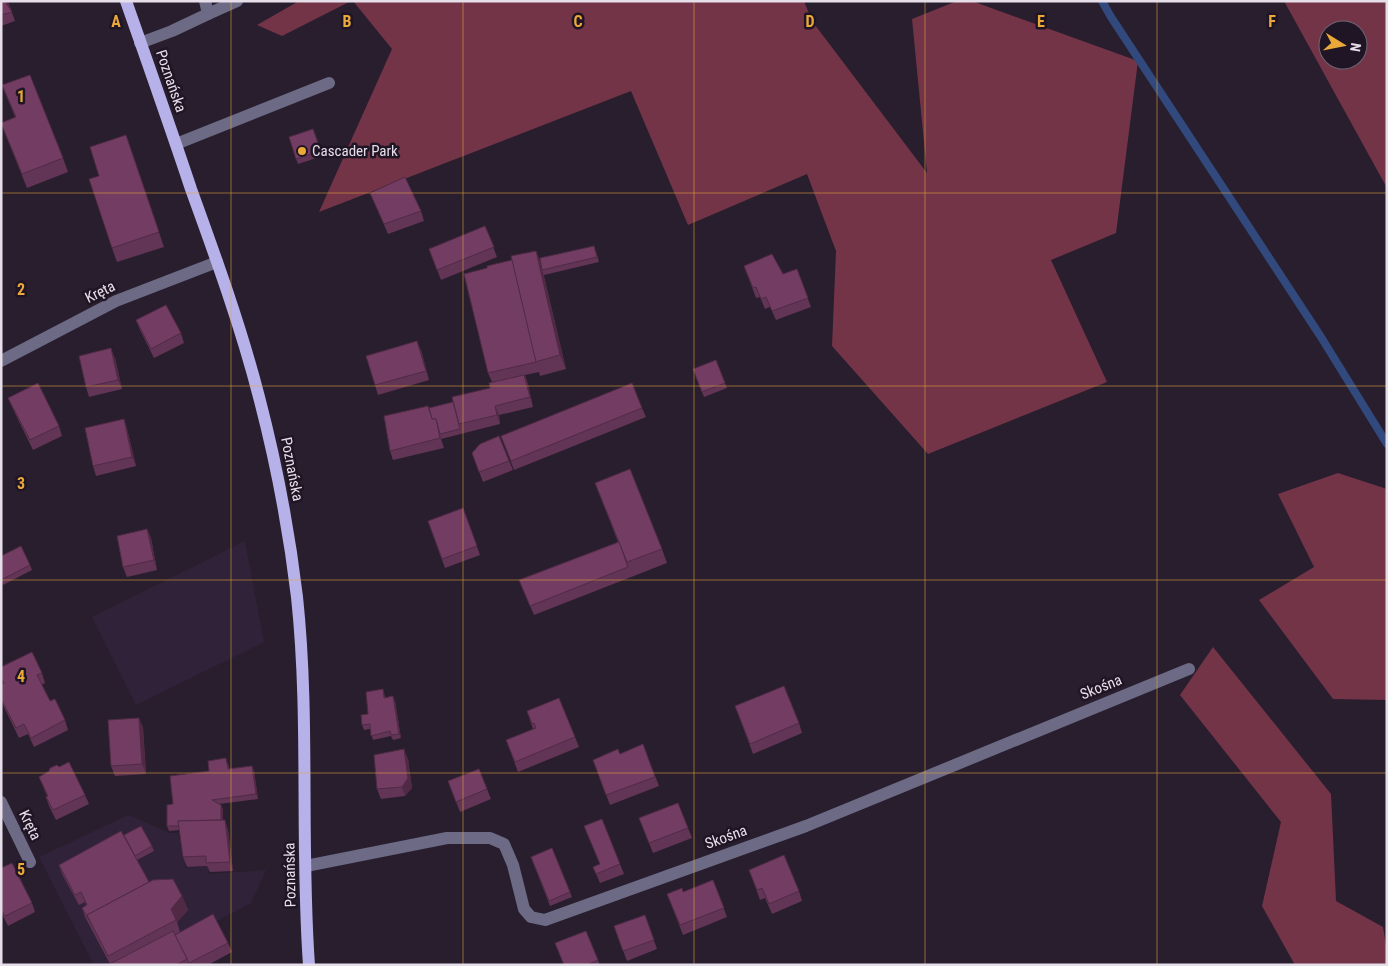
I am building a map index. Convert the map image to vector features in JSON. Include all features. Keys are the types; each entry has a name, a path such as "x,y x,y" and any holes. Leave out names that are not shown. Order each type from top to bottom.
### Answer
{"main road":[{"name":"Poznańska","path":"126,1 217,262 259,396 274,456 297,597 303,672 308,965"}],"street":[{"path":"205,1 208,14"},
{"path":"140,43 172,31 238,1"},
{"path":"176,144 329,83"},
{"name":"Kręta","path":"1,361 116,301 217,262"},
{"name":"Skośna","path":"306,866 447,838 490,838 504,844 513,864 524,909 531,917 544,920 806,826 1189,669"},
{"name":"Kręta","path":"1,802 30,862"}],"shaded area":[{"path":"299,1 351,1 282,36 257,25"},
{"path":"353,1 804,1 812,21 927,173 912,19 957,1 972,1 1138,61 1116,233 1051,260 1107,382 928,454 832,346 836,251 807,174 688,225 631,91 319,212 392,49"},
{"path":"1284,1 1387,1 1387,188 1322,70 1368,70 1368,20 1318,20 1318,63"},
{"path":"1338,473 1387,489 1387,700 1333,699 1259,600 1314,567 1278,494"},
{"path":"245,541 264,642 136,705 92,617"},
{"path":"1213,647 1331,794 1336,901 1383,927 1387,965 1295,965 1262,906 1281,822 1180,695"},
{"path":"130,815 169,833 178,833 186,868 208,866 209,874 266,870 251,903 134,965 94,965 39,857"}],"building":[{"path":"1,1 8,1 6,3 12,12 1,15"},
{"path":"30,75 63,158 22,174 1,123 16,117 2,85"},
{"path":"313,129 321,151 296,159 289,137"},
{"path":"126,135 159,232 112,248 89,179 99,176 90,147"},
{"path":"405,177 421,211 384,224 370,193"},
{"path":"485,226 494,247 437,270 429,249"},
{"path":"594,246 597,257 542,270 540,258"},
{"path":"536,251 560,355 535,362 511,256"},
{"path":"772,254 783,274 797,269 808,298 772,311 766,297 761,299 756,287 753,288 744,266"},
{"path":"512,260 536,362 488,373 464,274"},
{"path":"166,305 181,333 151,349 136,320"},
{"path":"417,341 426,371 375,385 366,356"},
{"path":"111,348 118,380 86,387 79,356"},
{"path":"716,360 725,383 702,392 693,369"},
{"path":"524,375 530,397 495,406 497,415 459,424 452,397 490,388 489,383"},
{"path":"38,383 59,426 30,440 8,398"},
{"path":"632,383 642,408 511,461 501,436"},
{"path":"453,402 460,429 440,434 436,419 432,419 429,408"},
{"path":"428,406 432,419 436,419 440,438 390,451 384,416"},
{"path":"124,419 132,457 93,466 85,428"},
{"path":"499,436 509,461 479,472 472,453 480,444"},
{"path":"630,469 662,549 627,562 595,483"},
{"path":"463,508 477,546 442,559 428,521"},
{"path":"147,529 154,560 123,567 117,536"},
{"path":"619,542 628,567 530,606 519,580"},
{"path":"21,546 30,565 1,580 1,556"},
{"path":"32,652 42,673 37,675 50,701 55,699 65,720 31,738 24,724 16,728 1,699 1,684 4,683 1,678 1,667"},
{"path":"784,686 799,723 750,744 735,706"},
{"path":"383,689 384,698 393,696 399,734 391,735 390,731 371,736 370,724 362,725 361,715 368,714 366,692"},
{"path":"559,698 575,737 515,762 506,740 536,728 534,723 532,724 527,711"},
{"path":"139,718 142,764 111,766 108,720"},
{"path":"643,744 655,777 606,795 593,760 618,749 620,754"},
{"path":"404,749 408,778 402,787 377,789 374,755"},
{"path":"226,758 228,769 252,766 256,794 212,800 221,805 221,820 178,821 179,826 167,826 167,805 173,804 170,776 209,771 208,761"},
{"path":"69,762 85,795 53,810 39,777 49,771 50,768 57,765 59,767"},
{"path":"479,769 487,789 456,802 448,781"},
{"path":"678,803 688,828 649,843 639,818"},
{"path":"602,819 620,864 596,874 593,867 600,864 584,826"},
{"path":"225,820 230,862 206,863 206,856 183,857 178,821"},
{"path":"141,826 152,846 135,856 124,835"},
{"path":"121,831 149,882 87,915 89,920 82,908 87,905 81,892 75,895 59,865"},
{"path":"552,848 570,892 549,901 531,857"},
{"path":"784,855 799,891 769,904 762,888 757,890 749,870"},
{"path":"12,863 32,903 5,916 1,910 1,868"},
{"path":"173,879 182,896 171,909 176,920 108,956 87,915 153,880"},
{"path":"713,880 724,908 680,925 667,894 682,888 683,892"},
{"path":"213,914 228,943 189,963 175,935"},
{"path":"645,915 654,940 623,951 614,926"},
{"path":"173,931 187,959 176,965 108,965"},
{"path":"586,931 598,960 587,965 564,965 555,943"}],"waterway":[{"path":"1102,1 1321,337 1387,444"}],"place":[{"name":"Cascader Park","path":"302,151"}]}
